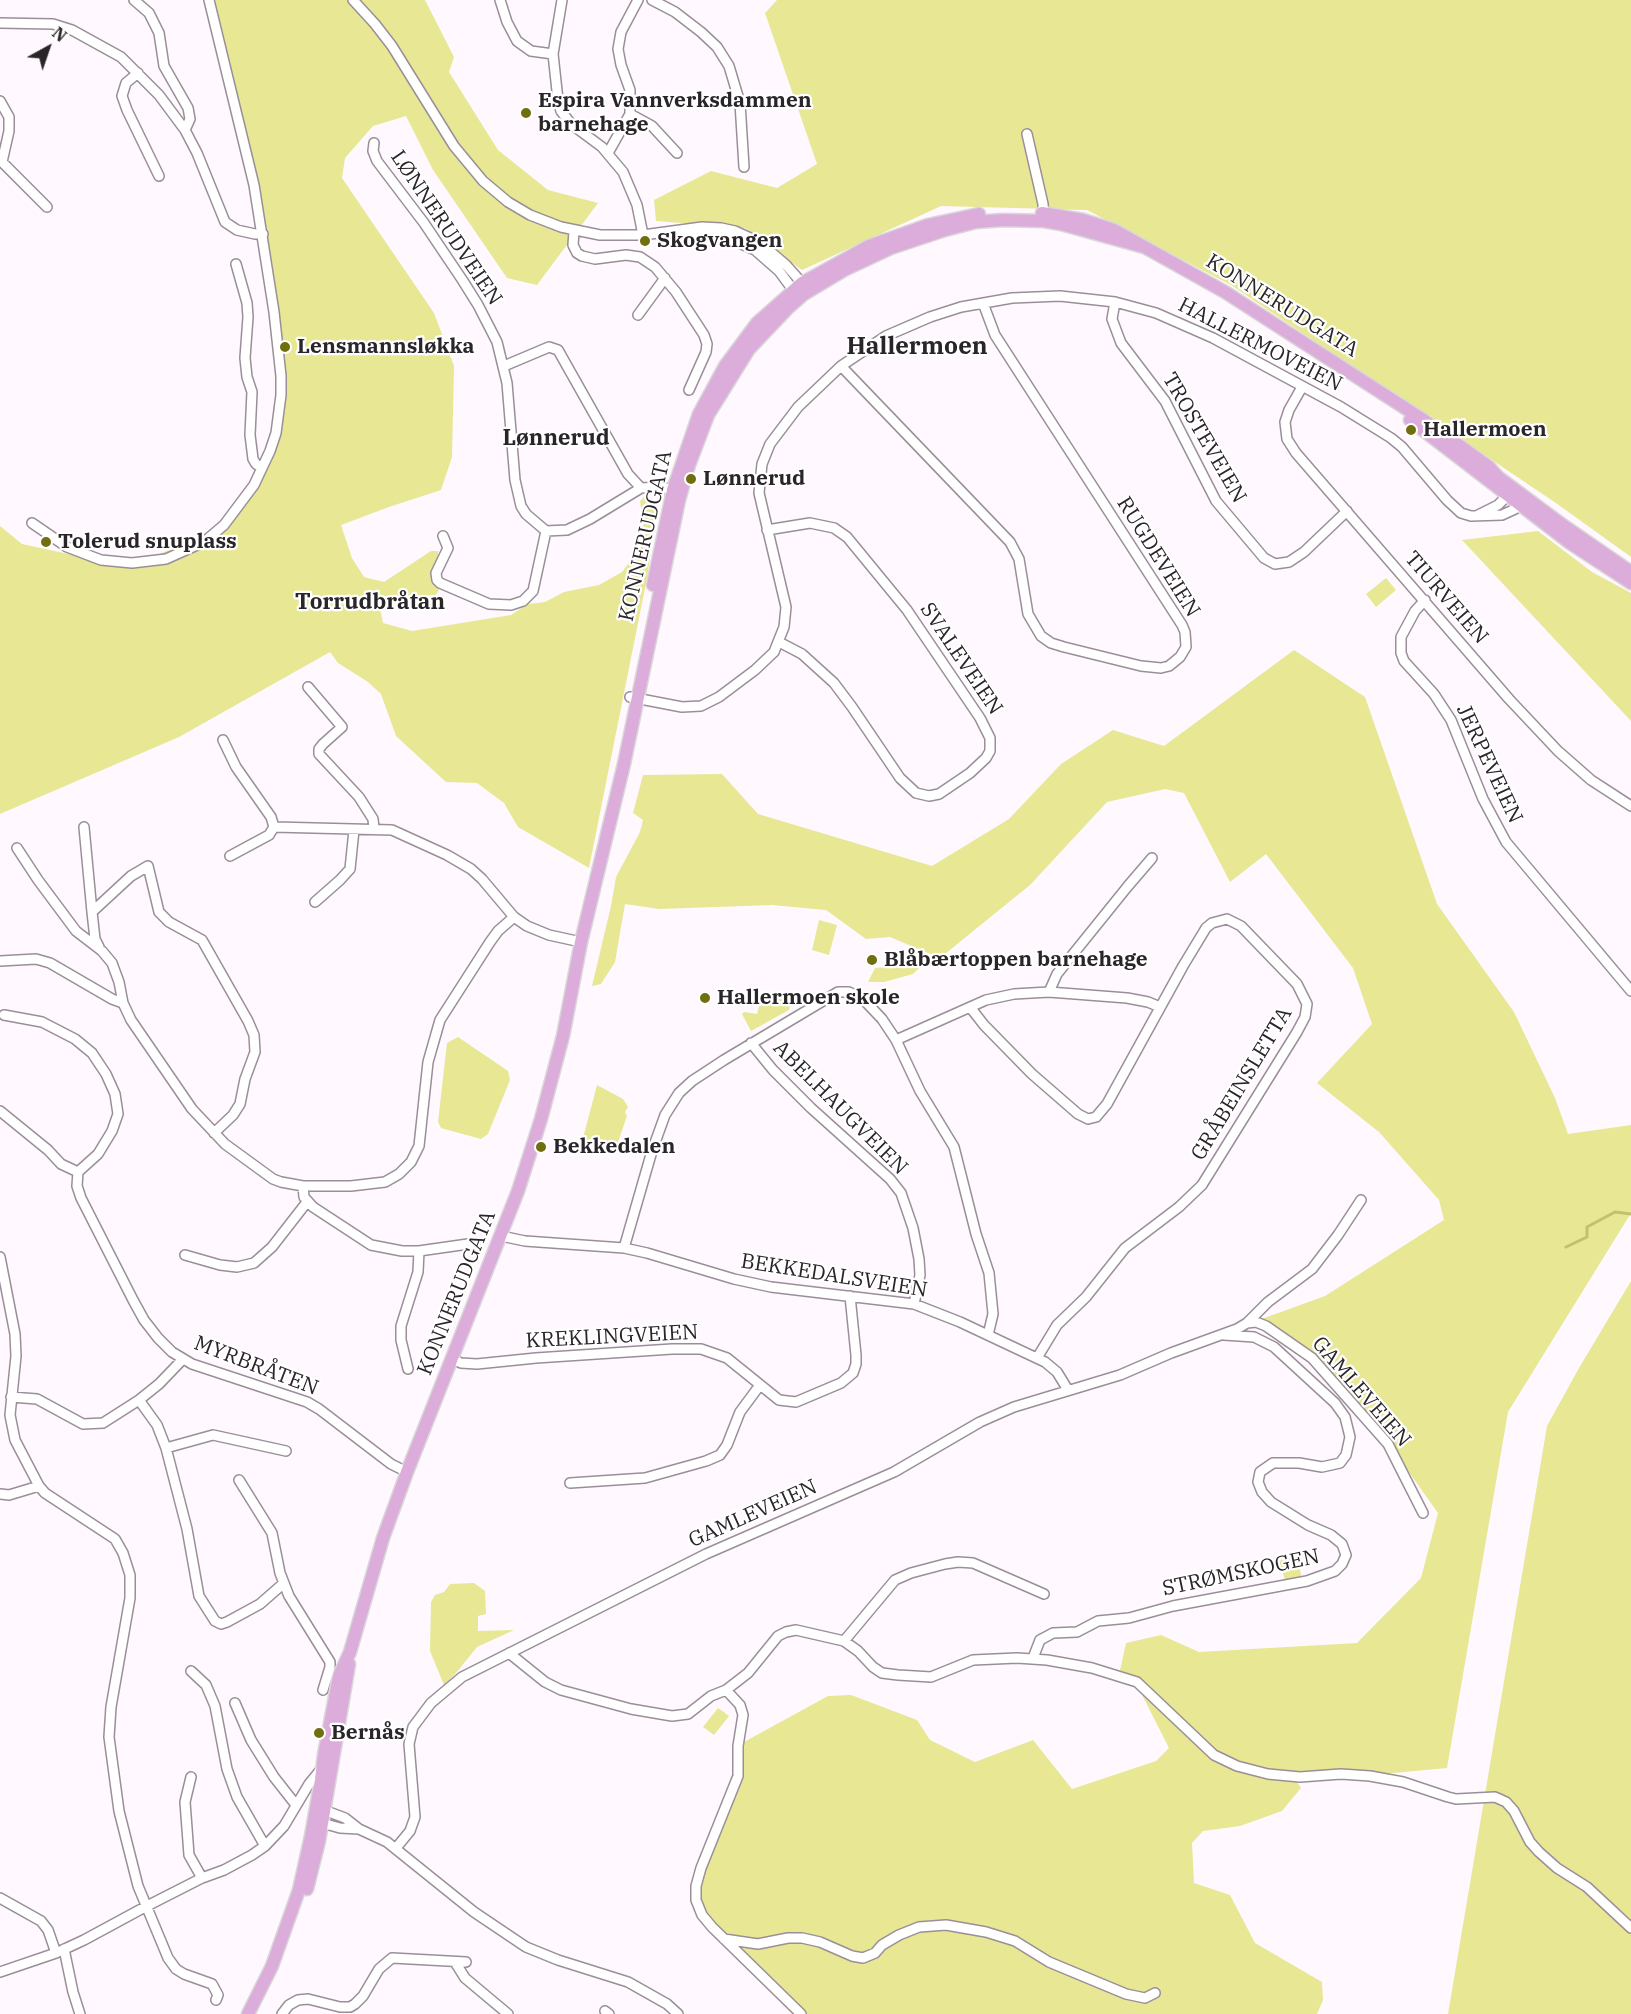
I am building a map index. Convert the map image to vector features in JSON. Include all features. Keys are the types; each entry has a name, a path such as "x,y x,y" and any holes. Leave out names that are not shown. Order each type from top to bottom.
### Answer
{"main road":[{"name":"KONNERUDGATA","path":"320,1817 322,1768 339,1676 350,1652 373,1567 407,1472 518,1191 541,1119 563,1036 681,463 699,414 718,378 758,323 800,289 869,246 928,225 1007,212 1100,224 1225,292 1422,419 1461,446 1520,500 1586,554 1631,583"},
{"name":"KONNERUDGATA","path":"1396,404 1410,420 1507,496 1520,500 1631,572"},
{"name":"KONNERUDGATA","path":"248,2014 272,1966 282,1953 299,1914 313,1870 320,1817 348,1678 350,1652"}],"street":[{"path":"134,0 149,13 159,33 164,66 188,108 190,119 185,130"},
{"path":"32,523 68,547 101,560 132,563 166,559 204,542 224,525 243,502 262,468 276,433 281,386 263,234 247,150 209,0"},
{"path":"353,0 392,46 454,146 483,181 508,202 530,215 574,231 607,235 643,235 686,231 702,227 721,228 747,235 773,253 800,289"},
{"path":"500,0 512,35 523,47 539,54 553,54"},
{"path":"562,0 553,54 555,89 561,111 571,124 608,153 623,172 637,205 643,235"},
{"path":"608,153 630,114 630,90 618,49 621,32 638,0"},
{"path":"652,0 675,12 701,32 717,47 729,66 740,103 744,167"},
{"path":"0,23 53,24 72,30 121,57 173,112 185,130 197,153 225,222 237,230 263,234"},
{"path":"138,73 126,83 123,96 127,110 159,176"},
{"path":"0,101 9,117 9,131 2,162 47,207"},
{"path":"630,114 652,126 676,153"},
{"path":"1028,134 1041,194 1043,217"},
{"name":"LØNNERUDVEIEN","path":"374,143 373,151 377,161 430,231 478,305 496,342 504,366 518,495 526,514 546,531"},
{"path":"574,231 573,245 577,253 582,256 595,259 626,255 640,257 655,267 665,278 700,328 707,344 706,352 689,390"},
{"path":"236,264 247,303 245,358 247,377 252,392 250,435 254,459 256,464 262,468"},
{"path":"638,315 665,278"},
{"name":"HALLERMOVEIEN","path":"634,698 682,707 693,707 710,702 755,670 774,652 784,627 786,608 759,494 760,475 765,454 777,431 816,388 841,366 886,336 945,312 983,303 1037,296 1084,297 1115,302 1156,313 1194,328 1341,407 1391,438 1412,457 1455,508 1467,515 1476,516"},
{"name":"TROSTEVEIEN","path":"1115,302 1112,319 1121,343 1165,401 1216,501 1264,558 1275,564 1288,562 1304,552 1347,511"},
{"name":"RUGDEVEIEN","path":"841,366 1010,542 1019,559 1028,614 1041,636 1051,643 1064,647 1141,666 1161,668 1169,666 1180,657 1185,646 1185,632 1182,625 995,335 983,303"},
{"path":"504,366 546,348 558,350 628,474 641,488"},
{"name":"TIURVEIEN","path":"1302,387 1285,422 1287,439 1296,453 1509,699 1558,751 1582,774 1631,806"},
{"path":"443,536 448,548 436,573 440,583 489,604 511,605 523,602 533,591 546,531 567,530 579,525 641,488 659,487 677,491"},
{"path":"1476,516 1498,505 1507,496"},
{"path":"1476,516 1502,515 1520,500"},
{"name":"SVALEVEIEN","path":"767,530 810,523 834,528 847,537 907,610 980,718 990,738 990,751 981,764 939,794 928,796 916,793 900,778 834,683 807,659 779,642"},
{"name":"JERPEVEIEN","path":"1425,600 1415,611 1401,637 1401,653 1404,661 1434,694 1451,720 1487,807 1506,842 1631,991"},
{"path":"308,687 342,727 319,749 320,754 359,796 373,819 374,828"},
{"path":"223,740 236,767 271,817 274,827 269,835 230,856"},
{"path":"84,827 95,939 112,963 123,1003 131,1020 192,1109 214,1133 273,1179 303,1186 351,1186 385,1182 399,1174 411,1162 419,1146 428,1062 440,1020 490,942 498,931 514,917"},
{"path":"274,827 392,830 462,863 482,879 514,917 538,932 581,942"},
{"path":"315,902 350,869 354,830"},
{"path":"17,848 76,931 102,951"},
{"path":"1049,992 1057,974 1152,858"},
{"path":"92,912 131,876 148,866 159,912 169,922 202,940 248,1021 254,1035 255,1052 245,1079 240,1104 233,1115 214,1133"},
{"name":"GRÅBEINSLETTA","path":"970,1007 984,1025 1032,1074 1078,1114 1088,1119 1096,1116 1107,1104 1160,1007 1206,928 1212,923 1227,919 1241,926 1297,984 1307,1004 1305,1017 1297,1032 1202,1185 1179,1207 1125,1248 1086,1297 1057,1325 1037,1358"},
{"path":"0,961 36,959 50,963 123,1003"},
{"path":"624,1248 655,1140 673,1101 692,1081 804,1011 838,992 856,995 873,1008 896,1040 920,1092 954,1147 976,1233 989,1273 993,1314 988,1335"},
{"path":"896,1040 986,1000 1014,994 1049,992 1138,999 1160,1007"},
{"path":"0,1111 48,1150 60,1164 78,1172 98,1154 118,1114 118,1106 106,1074 92,1053 75,1039 42,1022 4,1015"},
{"name":"ABELHAUGVEIEN","path":"751,1043 773,1071 883,1173 901,1193 913,1227 919,1259 920,1275 914,1304"},
{"name":"MYRBRÅTEN","path":"78,1172 77,1186 81,1198 133,1300 144,1320 158,1338 183,1359 206,1371 307,1402 382,1458 407,1472"},
{"path":"303,1186 307,1202 371,1245 402,1251 419,1251 475,1243"},
{"name":"GAMLEVEIEN","path":"1247,1323 1268,1302 1316,1264 1360,1200"},
{"path":"185,1255 220,1265 237,1267 254,1263 272,1247 307,1202"},
{"name":"BEKKEDALSVEIEN","path":"501,1236 525,1241 624,1248 647,1252 734,1279 771,1287 914,1304 960,1322 1037,1358 1057,1372 1068,1390"},
{"path":"408,1369 401,1340 401,1326 418,1272 419,1251"},
{"path":"0,1262 4,1297 15,1334 16,1356 10,1415 15,1440 39,1486 55,1500 115,1539 123,1553 130,1575 130,1598 111,1707 109,1737 119,1812 138,1887 168,1958 176,1969 184,1974 212,1984 218,1995 216,2000"},
{"name":"KREKLINGVEIEN","path":"452,1359 469,1364 672,1349 701,1349 727,1359 779,1400 796,1402 841,1383 851,1376 856,1364 850,1296"},
{"name":"GAMLEVEIEN","path":"396,1848 410,1831 415,1817 409,1744 415,1723 430,1702 453,1683 479,1667 706,1554 894,1472 980,1422 1014,1407 1120,1375 1247,1323 1256,1322 1266,1326 1312,1358 1388,1444 1424,1513"},
{"name":"STRØMSKOGEN","path":"1033,1658 1040,1640 1048,1635 1077,1632 1098,1621 1129,1618 1149,1612 1307,1581 1335,1571 1345,1560 1345,1548 1337,1539 1271,1502 1262,1492 1258,1482 1260,1472 1274,1463 1299,1463 1322,1467 1343,1461 1350,1437 1345,1417 1335,1403 1274,1347 1254,1337 1221,1335"},
{"path":"11,1397 37,1399 83,1424 103,1423 159,1384 183,1359"},
{"path":"570,1483 645,1478 720,1455 727,1445 740,1412 760,1385"},
{"path":"139,1400 157,1425 166,1448 188,1529 199,1596 215,1621 221,1624 227,1622 260,1604 284,1583"},
{"path":"166,1448 213,1435 286,1451"},
{"path":"239,1480 269,1527 284,1583 296,1609 330,1662 323,1690"},
{"path":"0,1494 9,1495 39,1486"},
{"path":"843,1641 895,1580 945,1564 973,1563 1044,1594"},
{"path":"509,1653 555,1688 620,1706 672,1716 688,1714 711,1696 726,1690 748,1673 772,1641 786,1632 796,1630 843,1641 858,1651 873,1667 882,1672 898,1675 935,1676 973,1660 1033,1658 1092,1668 1137,1682 1214,1755 1251,1771 1300,1777 1341,1774 1370,1776 1403,1782 1456,1799 1495,1797 1506,1802 1514,1811 1530,1842 1539,1852 1557,1868 1587,1887 1631,1928"},
{"path":"191,1671 206,1685 216,1706 230,1779 237,1797 265,1846"},
{"path":"726,1690 740,1705 743,1715 738,1746 738,1776 701,1868 695,1892 696,1900 702,1915 724,1939 801,2014"},
{"path":"235,1703 251,1740 274,1777 296,1805"},
{"path":"0,1972 60,1951 202,1878 224,1870 265,1846 284,1826 322,1768"},
{"path":"191,1777 185,1802 189,1855 202,1878"},
{"path":"320,1817 340,1828 359,1829 396,1848 474,1912 526,1947 558,1960 628,1982 659,1999 678,2014"},
{"path":"0,1898 41,1921 48,1930 60,1951 80,2014"},
{"path":"724,1939 752,1944 802,1938 820,1942 852,1956 863,1958 875,1953 899,1935 929,1925 946,1925 986,1932 1015,1941 1057,1965 1136,1997 1145,1998 1155,1993"},
{"path":"282,2014 288,2005 298,2000 308,1999 340,2007 350,2007 356,2004 379,1969 392,1958 466,1962"},
{"path":"455,1962 465,1978 508,2014"}],"shaded area":[{"path":"209,0 425,0 454,57 449,72 498,150 548,190 598,203 537,285 507,278 433,170 406,116 373,126 345,158 342,178 434,313 454,366 452,457 441,490 341,525 352,558 364,577 384,582 431,551 438,551 433,581 439,590 436,595 412,596 380,608 383,623 412,631 511,615 528,604 545,602 564,592 599,585 622,572 641,547 644,530 640,501 645,496 658,501 647,578 589,868 518,827 504,803 477,783 446,782 396,736 381,694 368,682 338,663 330,652 179,737 0,814 0,526 22,544 106,562 137,563 219,530 244,502 268,454 281,382 248,151"},
{"path":"777,0 1631,0 1631,557 1556,503 1231,285 1087,210 941,206 802,270 745,228 656,221 654,200 711,171 777,188 817,164 765,13"},
{"path":"1538,531 1592,572 1631,593 1631,721 1462,540"},
{"path":"1386,578 1396,590 1376,607 1366,594"},
{"path":"1294,650 1365,697 1437,904 1514,1012 1555,1098 1568,1134 1631,1125 1631,1213 1508,1412 1447,1768 1297,1782 1301,1788 1282,1811 1240,1826 1203,1831 1192,1843 1194,1883 1230,1895 1255,1943 1322,1982 1323,2000 1317,2014 803,2014 719,1935 695,1896 717,1836 744,1742 828,1696 851,1695 917,1720 930,1740 975,1762 1033,1740 1072,1789 1156,1761 1169,1748 1135,1681 1119,1675 1126,1643 1161,1635 1199,1652 1357,1643 1421,1578 1438,1513 1384,1437 1316,1358 1273,1325 1256,1321 1325,1296 1444,1220 1439,1200 1379,1132 1317,1083 1372,1024 1353,968 1266,854 1230,882 1184,793 1165,789 1107,802 1030,885 940,958 890,937 866,939 826,910 772,905 659,909 625,904 615,962 601,984 592,986 616,877 640,832 643,820 633,813 643,775 722,774 758,814 932,866 1009,819 1061,764 1113,730 1164,746"},
{"path":"819,920 837,925 829,955 812,950"},
{"path":"923,964 913,974 884,982 868,982 875,968"},
{"path":"762,994 791,1002 789,1010 751,1031 742,1014 744,1012 757,1014"},
{"path":"458,1037 508,1071 510,1080 488,1134 481,1139 441,1128 438,1122 447,1043"},
{"path":"597,1085 623,1099 628,1107 617,1145 595,1137 588,1140 583,1138"},
{"path":"1631,1281 1631,2014 1448,2014 1547,1426"},
{"path":"1297,1556 1302,1579 1286,1583 1279,1561"},
{"path":"474,1583 485,1591 486,1614 478,1616 478,1631 514,1630 477,1647 444,1685 430,1651 431,1602 435,1595 444,1592 450,1584"},
{"path":"718,1708 729,1716 714,1735 703,1727"}],"waterway":[{"path":"1566,1247 1587,1237 1587,1227 1615,1212 1631,1214"}],"place":[{"name":"Espira Vannverksdammen barnehage","path":"526,113"},
{"name":"Skogvangen","path":"645,241"},
{"name":"Lensmannsløkka","path":"285,347"},
{"name":"Hallermoen","path":"1411,430"},
{"name":"Lønnerud","path":"691,479"},
{"name":"Tolerud snuplass","path":"46,542"},
{"name":"Blåbærtoppen barnehage","path":"872,960"},
{"name":"Hallermoen skole","path":"705,998"},
{"name":"Bekkedalen","path":"541,1147"},
{"name":"Bernås","path":"319,1733"}],"district":[{"name":"Hallermoen","path":"917,347"},
{"name":"Lønnerud","path":"556,439"},
{"name":"Torrudbråtan","path":"370,603"}]}
